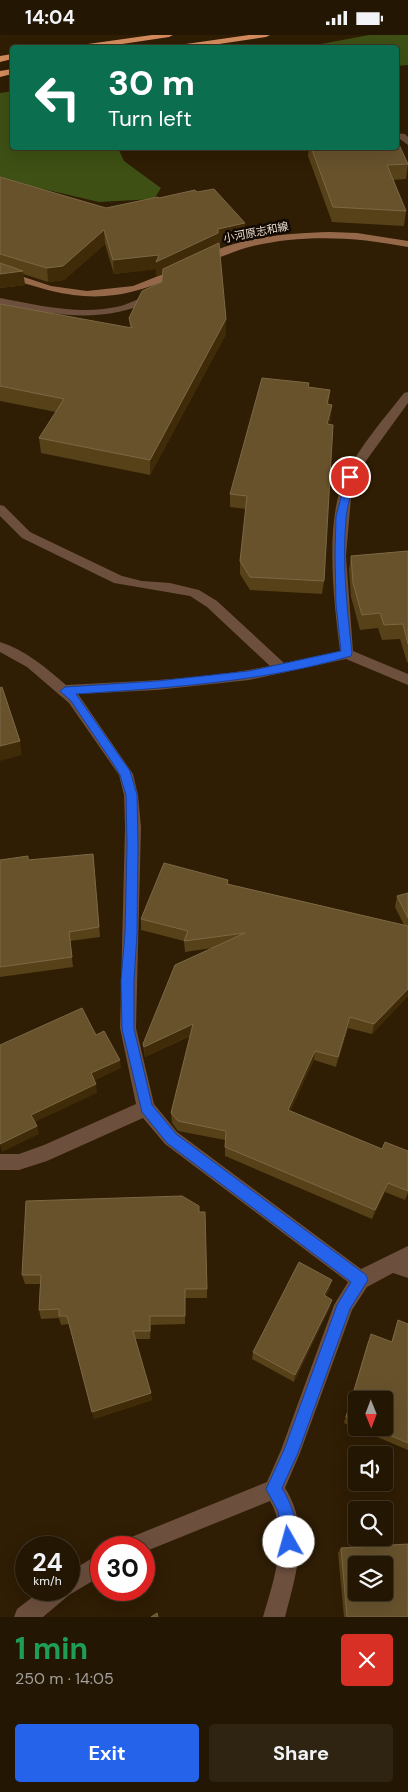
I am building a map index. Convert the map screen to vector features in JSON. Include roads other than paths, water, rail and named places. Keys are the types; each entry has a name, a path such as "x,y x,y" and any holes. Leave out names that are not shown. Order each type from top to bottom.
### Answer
{"highway":[{"path":"102,45 169,35"},
{"path":"199,45 266,35"}],"main road":[{"name":"小河原志和線","path":"0,272 54,290 77,294 105,294 135,289 157,281 217,253 304,235 336,234 366,236 408,244"}],"street":[{"path":"0,301 66,313 105,313 139,305 158,293 157,281"},
{"path":"347,653 341,604 340,553 341,517 350,477 408,395"},
{"path":"0,509 26,535 119,580 142,585 170,587 194,593 212,604 281,667"},
{"path":"0,647 9,650 32,665 74,699 126,774 131,795 132,845 128,1029 146,1107 171,1138 360,1280"},
{"path":"65,691 157,685 249,675 347,653 408,680"},
{"path":"0,1162 19,1162 47,1153 146,1107"},
{"path":"155,1537 274,1489 290,1453 344,1305 360,1280 402,1262"},
{"path":"274,1489 285,1509 289,1542 282,1588 274,1617"},
{"path":"25,1617 46,1601"}]}
